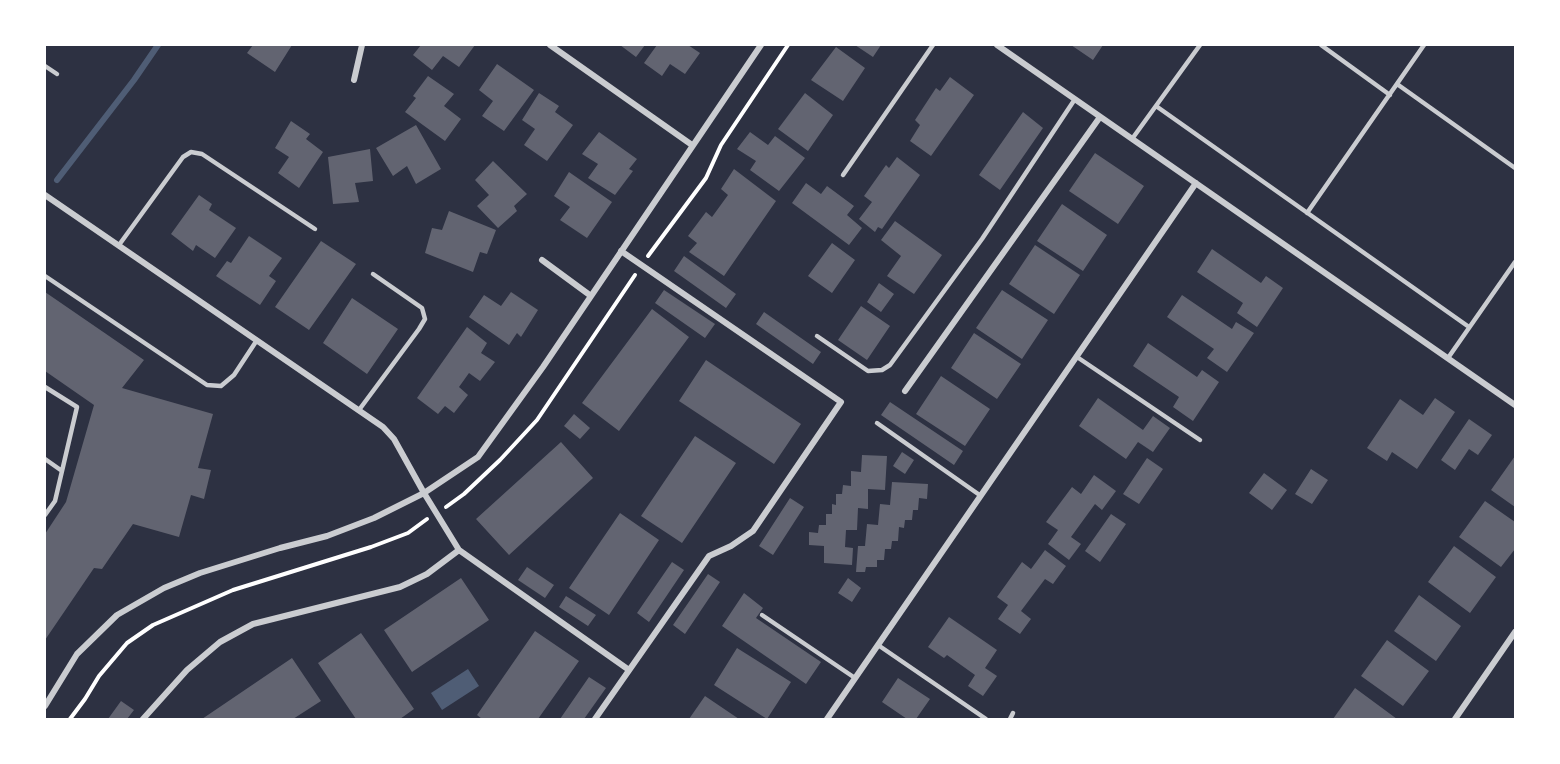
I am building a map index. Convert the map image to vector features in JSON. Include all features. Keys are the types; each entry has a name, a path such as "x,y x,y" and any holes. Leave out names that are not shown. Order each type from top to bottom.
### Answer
{"street":[{"path":"354,80 362,45"},
{"path":"550,45 692,145"},
{"path":"45,706 77,654 126,609 164,588 200,573 327,536 374,518 424,493 478,457 530,386 761,45"},
{"path":"997,45 1515,405"},
{"path":"905,391 1100,117"},
{"path":"827,719 1196,183"},
{"path":"45,195 383,426 394,439 459,550 629,670"},
{"path":"595,719 710,556 731,546 753,531 841,402 621,250"},
{"path":"542,260 591,296"},
{"path":"143,719 187,670 220,642 253,624 400,587 427,574 459,550"},
{"path":"1455,719 1515,632"}],"lane":[{"path":"843,175 933,45"},
{"path":"1132,139 1200,45"},
{"path":"1321,45 1390,94"},
{"path":"1307,213 1424,45"},
{"path":"45,66 57,74"},
{"path":"1397,84 1515,168"},
{"path":"817,336 868,371 882,370 890,365 982,239 1075,99"},
{"path":"1156,106 1469,327"},
{"path":"118,245 183,157 191,153 202,154 315,229"},
{"path":"1448,358 1515,262"},
{"path":"359,410 425,319 422,308 374,274"},
{"path":"45,276 207,385 222,386 234,375 257,340"},
{"path":"1077,357 1200,440"},
{"path":"45,387 77,407 56,501 45,515"},
{"path":"877,423 981,496"},
{"path":"45,459 62,471"},
{"path":"762,615 855,678"},
{"path":"878,645 986,719"},
{"path":"1011,719 1013,713"}],"path":[{"path":"70,719 99,676 127,643 153,625 233,590 362,550 408,532 464,494 537,420 642,265 706,178 721,145 788,45"}],"water":[{"path":"468,669 479,686 442,710 431,693"}],"building":[{"path":"253,45 292,45 275,72 247,53"},
{"path":"421,45 475,45 459,67 443,56 432,70 413,55"},
{"path":"620,45 645,45 636,57"},
{"path":"657,45 688,45 700,53 685,74 670,64 662,76 644,63"},
{"path":"855,45 881,45 873,57"},
{"path":"1071,45 1103,45 1093,60"},
{"path":"836,47 865,68 843,101 811,80"},
{"path":"497,64 534,90 504,131 482,116 493,101 479,90"},
{"path":"428,76 454,94 444,106 461,119 445,141 405,112 416,98 413,96"},
{"path":"950,77 974,95 931,156 910,141 920,125 915,120 936,88 940,91"},
{"path":"539,93 559,106 555,112 573,125 547,161 524,145 535,129 522,120"},
{"path":"805,93 833,115 808,151 778,129"},
{"path":"1023,112 1043,128 1000,190 979,175"},
{"path":"291,121 310,134 306,139 323,152 299,188 278,173 289,157 275,148"},
{"path":"416,125 441,169 416,184 407,166 393,176 376,148"},
{"path":"599,132 637,159 629,169 633,171 615,195 588,178 598,164 582,154"},
{"path":"750,132 768,145 775,136 805,158 779,191 750,170 756,161 737,149"},
{"path":"370,149 373,181 355,183 359,202 333,204 328,157"},
{"path":"1095,153 1144,186 1118,224 1069,191"},
{"path":"897,157 920,175 882,229 878,227 875,232 859,219 872,202 864,196 886,165 889,168"},
{"path":"493,161 527,194 514,206 517,211 498,228 477,206 489,195 475,180"},
{"path":"734,169 776,201 724,276 689,252 697,243 688,236 706,212 712,217 728,195 721,189"},
{"path":"569,172 612,202 587,238 560,220 570,207 554,196"},
{"path":"806,183 821,194 827,186 854,206 847,215 862,228 849,245 792,203"},
{"path":"199,195 212,204 209,210 236,228 215,258 196,245 193,251 171,234"},
{"path":"1062,204 1107,235 1083,271 1037,241"},
{"path":"449,211 496,230 487,254 480,252 473,272 425,253 432,228 442,230"},
{"path":"895,221 942,255 914,294 887,276 901,256 881,240"},
{"path":"249,236 282,258 269,276 276,281 260,305 216,276 227,261 231,263"},
{"path":"321,241 356,264 309,330 275,307"},
{"path":"832,243 855,260 832,293 808,276"},
{"path":"1035,245 1080,275 1054,314 1009,284"},
{"path":"1212,249 1261,283 1266,276 1283,288 1257,327 1237,313 1243,303 1197,272"},
{"path":"684,256 736,294 726,308 674,271"},
{"path":"879,283 894,294 881,312 867,302"},
{"path":"664,290 715,324 705,338 655,303"},
{"path":"1002,290 1048,320 1022,359 976,328"},
{"path":"45,292 144,360 122,388 213,414 198,468 211,470 204,499 191,495 179,537 133,524 102,569 94,568 45,640 45,534 66,502 94,405 45,371"},
{"path":"511,292 538,310 521,337 517,333 509,345 469,317 484,295 501,306"},
{"path":"1182,295 1232,329 1236,322 1254,333 1227,372 1207,358 1214,349 1167,317"},
{"path":"352,298 398,329 367,374 323,343"},
{"path":"861,306 890,326 867,360 838,340"},
{"path":"652,309 689,337 619,431 582,403"},
{"path":"764,312 821,352 813,364 756,324"},
{"path":"467,327 487,343 481,353 495,362 480,381 469,373 459,387 468,395 454,413 445,406 438,414 417,398"},
{"path":"974,333 1021,364 997,399 951,368"},
{"path":"1148,343 1197,377 1202,370 1219,382 1193,421 1173,407 1179,397 1133,366"},
{"path":"706,360 801,424 774,464 679,401"},
{"path":"941,376 990,409 965,446 916,414"},
{"path":"1098,398 1143,430 1153,416 1170,428 1153,452 1138,442 1126,459 1079,426"},
{"path":"1435,398 1455,412 1417,469 1392,452 1387,461 1367,448 1400,399 1423,415"},
{"path":"890,402 963,451 954,465 881,415"},
{"path":"574,414 590,428 580,439 564,426"},
{"path":"1469,419 1492,435 1478,455 1469,449 1455,470 1441,460"},
{"path":"695,436 736,463 682,543 641,516"},
{"path":"561,442 593,478 509,555 476,519"},
{"path":"902,452 914,460 905,474 893,466"},
{"path":"862,455 887,456 885,490 868,489 868,509 858,508 857,530 846,530 845,547 853,548 852,565 824,563 824,546 809,545 809,532 818,533 819,525 826,525 826,514 832,514 832,504 836,505 836,494 842,494 843,485 851,486 851,471 861,472"},
{"path":"1515,456 1515,507 1491,490"},
{"path":"1147,458 1163,469 1139,504 1123,494"},
{"path":"1311,469 1328,480 1312,504 1295,494"},
{"path":"1264,473 1287,490 1272,510 1249,493"},
{"path":"1094,475 1116,491 1102,510 1095,504 1071,537 1081,544 1069,560 1048,544 1058,530 1046,522 1072,487 1081,494"},
{"path":"892,482 928,484 927,499 919,498 918,510 913,510 912,520 905,520 904,528 899,527 898,541 892,541 891,549 885,549 884,560 877,560 877,567 866,567 865,572 856,572 858,546 865,546 867,524 878,525 880,504 890,505"},
{"path":"790,498 804,507 773,555 759,546"},
{"path":"1485,501 1515,522 1515,549 1501,567 1459,537"},
{"path":"620,513 659,540 609,615 569,588"},
{"path":"1111,514 1126,524 1100,562 1085,551"},
{"path":"1454,546 1496,577 1470,613 1428,582"},
{"path":"1045,550 1066,566 1053,584 1045,579 1021,611 1031,619 1020,634 998,619 1008,605 997,597 1022,562 1031,569"},
{"path":"672,562 684,570 649,622 637,613"},
{"path":"527,567 554,585 545,598 518,580"},
{"path":"708,574 720,582 685,634 673,625"},
{"path":"461,578 489,620 412,672 384,630"},
{"path":"848,578 861,588 852,602 838,593"},
{"path":"744,593 763,608 756,618 821,662 806,684 722,626"},
{"path":"1419,595 1461,626 1436,661 1394,631"},
{"path":"566,596 596,615 588,626 559,607"},
{"path":"949,617 997,650 985,668 997,676 983,696 968,686 975,675 947,655 944,658 928,647"},
{"path":"535,631 579,661 538,719 482,719 477,715"},
{"path":"361,633 414,709 400,719 356,719 318,663"},
{"path":"1387,640 1429,671 1403,706 1361,676"},
{"path":"737,648 791,682 767,719 714,685"},
{"path":"292,658 321,701 293,719 202,719"},
{"path":"589,677 606,688 584,719 560,719"},
{"path":"898,678 930,699 916,719 907,719 882,702"},
{"path":"1355,688 1397,719 1333,719"},
{"path":"705,696 739,719 689,719"},
{"path":"121,701 134,710 127,719 108,719"}],"waterway":[{"path":"57,180 158,45"}]}
